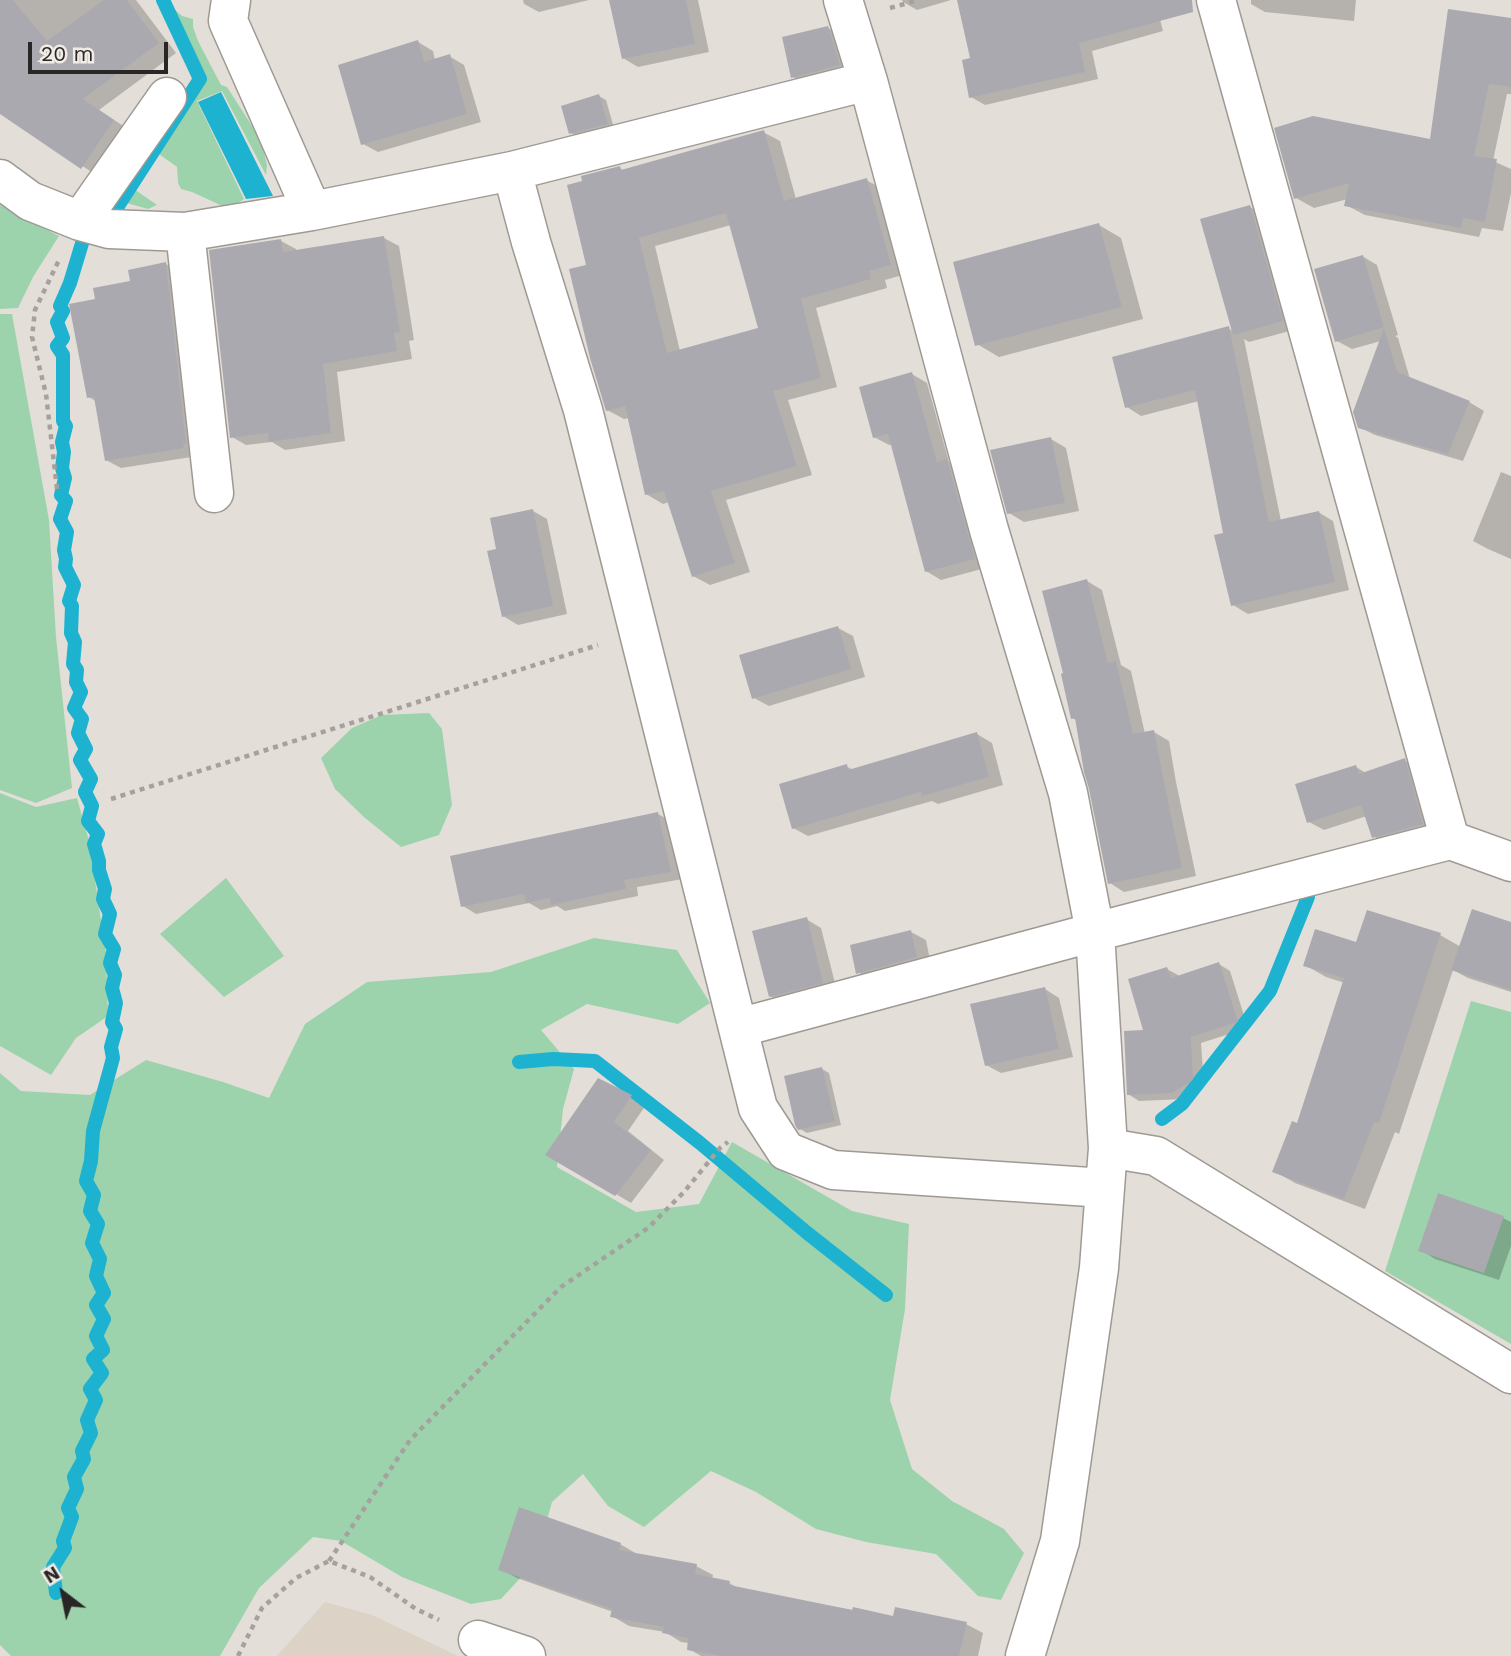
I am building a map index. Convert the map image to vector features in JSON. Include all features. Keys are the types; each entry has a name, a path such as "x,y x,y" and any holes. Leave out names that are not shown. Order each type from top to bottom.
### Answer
{"street":[{"path":"231,0 229,20 312,211"},
{"path":"842,0 868,81 989,530 1068,793 1095,932 1108,1148 1099,1268 1060,1541 1025,1656"},
{"path":"1216,0 1450,840"},
{"path":"0,179 30,201 80,221 109,229 185,232 312,211 512,172 868,81"},
{"path":"80,221 167,97"},
{"path":"512,172 583,410 758,1108 786,1151 833,1170 1105,1188"},
{"path":"185,232 214,492"},
{"path":"738,1028 1450,840 1511,862"},
{"path":"1108,1148 1156,1156 1511,1374"},
{"path":"478,1640 526,1656"}],"path":[{"path":"57,489 46,394 32,337 35,310 80,221"},
{"path":"111,799 639,632"},
{"path":"237,1656 262,1608 296,1578 329,1561 410,1440 561,1287 648,1228 684,1192 720,1148 763,1115"},
{"path":"329,1561 370,1577 416,1609 478,1640"}],"shaded area":[{"path":"325,1602 372,1615 458,1656 277,1656"}],"green space":[{"path":"172,7 182,16 193,19 198,41 221,85 227,87 261,140 267,165 266,175 222,91 197,101 244,199 229,209 181,189 177,167 159,154 134,189 157,205 148,209 123,202 203,79"},
{"path":"0,205 59,236 33,277 18,308 0,309"},
{"path":"0,314 12,314 49,520 56,637 72,788 36,803 0,790"},
{"path":"429,713 442,729 452,805 439,835 401,847 335,789 321,758 352,728 382,715"},
{"path":"0,793 36,807 77,798 89,841 106,953 108,1016 76,1038 51,1075 0,1046"},
{"path":"226,878 284,956 224,997 160,934"},
{"path":"594,938 677,950 710,1003 678,1024 587,1004 541,1030 574,1069 563,1109 557,1167 636,1212 699,1204 732,1142 852,1211 909,1224 905,1309 890,1400 912,1469 952,1501 1004,1529 1024,1553 1001,1600 978,1596 936,1554 866,1542 816,1529 756,1492 711,1471 644,1527 608,1506 583,1474 552,1502 535,1562 501,1599 471,1604 402,1577 341,1541 313,1537 259,1588 220,1656 11,1656 0,1645 0,1073 21,1091 90,1095 146,1060 269,1098 305,1024 367,982 491,972"},
{"path":"1471,1001 1511,1012 1511,1344 1385,1271"}],"water":[{"path":"221,92 273,196 246,199 198,102"}],"building":[{"path":"0,0 13,0 47,41 104,0 127,0 159,43 83,99 114,120 81,169 0,114"},
{"path":"609,0 686,0 695,44 622,59"},
{"path":"957,0 1192,0 1193,12 1079,43 1085,72 969,98 962,60 970,58"},
{"path":"1448,9 1511,18 1511,87 1489,84 1474,156 1497,159 1485,222 1463,218 1461,228 1344,206 1349,183 1294,199 1274,128 1313,116 1430,139"},
{"path":"828,26 840,65 791,78 782,37"},
{"path":"418,40 424,62 450,54 467,114 361,145 338,65"},
{"path":"599,94 608,124 569,134 561,106"},
{"path":"764,130 784,201 867,178 891,265 869,271 871,279 801,299 821,378 773,391 797,466 711,491 735,563 692,577 664,491 645,495 625,406 606,411 590,358 569,269 586,265 567,185 582,181 581,176 620,166 621,170","holes":["726,213 758,328 667,353 639,238"]},
{"path":"1250,205 1283,321 1233,335 1200,219"},
{"path":"1099,223 1122,307 975,346 953,262"},
{"path":"384,236 400,332 394,333 397,351 323,364 331,433 269,442 268,433 230,438 209,250 281,239 283,252"},
{"path":"1363,255 1384,327 1335,342 1314,269"},
{"path":"166,262 186,443 183,444 184,448 105,461 94,397 87,398 69,304 95,299 93,288 130,281 128,270"},
{"path":"1229,326 1269,522 1319,511 1335,582 1231,606 1214,535 1223,533 1195,390 1125,408 1112,357"},
{"path":"1384,328 1397,372 1470,401 1448,454 1358,428 1353,412"},
{"path":"912,372 937,462 947,459 975,559 925,572 888,434 873,438 859,387"},
{"path":"1051,437 1065,503 1007,514 990,450"},
{"path":"533,509 553,606 502,617 487,551 496,549 490,518"},
{"path":"1087,579 1108,663 1116,661 1133,734 1154,730 1182,868 1108,884 1075,718 1071,719 1061,674 1063,673 1042,591"},
{"path":"838,626 851,669 752,699 739,655"},
{"path":"977,732 989,777 922,796 921,792 792,829 779,784 847,764 848,770"},
{"path":"1405,758 1423,824 1372,838 1361,805 1307,823 1295,784 1356,765 1359,774"},
{"path":"658,812 671,872 624,880 626,889 551,905 550,898 526,903 524,894 461,907 450,856"},
{"path":"1472,909 1511,922 1511,990 1451,970"},
{"path":"1367,910 1441,933 1379,1123 1374,1122 1344,1199 1272,1172 1292,1121 1297,1123 1344,978 1303,966 1315,929 1356,942"},
{"path":"807,917 823,983 769,997 752,931"},
{"path":"911,930 917,957 856,974 850,945"},
{"path":"1219,962 1238,1022 1191,1037 1193,1080 1172,1093 1127,1095 1124,1031 1143,1030 1128,979 1167,967 1171,978"},
{"path":"1045,987 1059,1049 985,1066 970,1004"},
{"path":"822,1067 835,1121 798,1130 784,1076"},
{"path":"598,1078 632,1095 614,1122 651,1150 615,1196 545,1155"},
{"path":"1438,1193 1504,1216 1484,1273 1418,1251"},
{"path":"519,1507 621,1543 619,1550 697,1564 695,1574 730,1581 729,1585 852,1610 853,1607 893,1616 895,1607 967,1622 959,1656 721,1656 687,1650 688,1638 662,1633 664,1627 610,1617 612,1609 498,1570"}],"waterway":[{"path":"118,206 200,79 163,0"},
{"path":"56,1593 53,1567 65,1548 63,1541 72,1517 68,1508 77,1489 74,1477 84,1459 82,1451 91,1433 87,1420 96,1400 90,1389 102,1373 93,1359 103,1350 96,1336 104,1319 96,1305 104,1293 96,1276 100,1259 92,1243 98,1224 90,1211 94,1195 86,1181 91,1161 93,1131 113,1058 111,1047 116,1029 112,1022 116,1003 112,988 115,975 110,963 114,949 105,934 110,914 103,899 105,889 94,844 98,834 88,821 92,806 85,792 91,779 80,760 86,749 78,733 82,719 74,708 81,692 76,682 77,670 73,664 75,642 71,633 72,606 69,601 74,585 65,567 67,532 60,519 66,501 61,495 65,478 62,468 62,442 66,426 63,421 63,355 57,346 63,338 57,322 63,311 60,306 83,240"},
{"path":"1162,1119 1182,1104 1270,991 1308,897"},
{"path":"519,1062 553,1059 595,1061 886,1295"}]}
